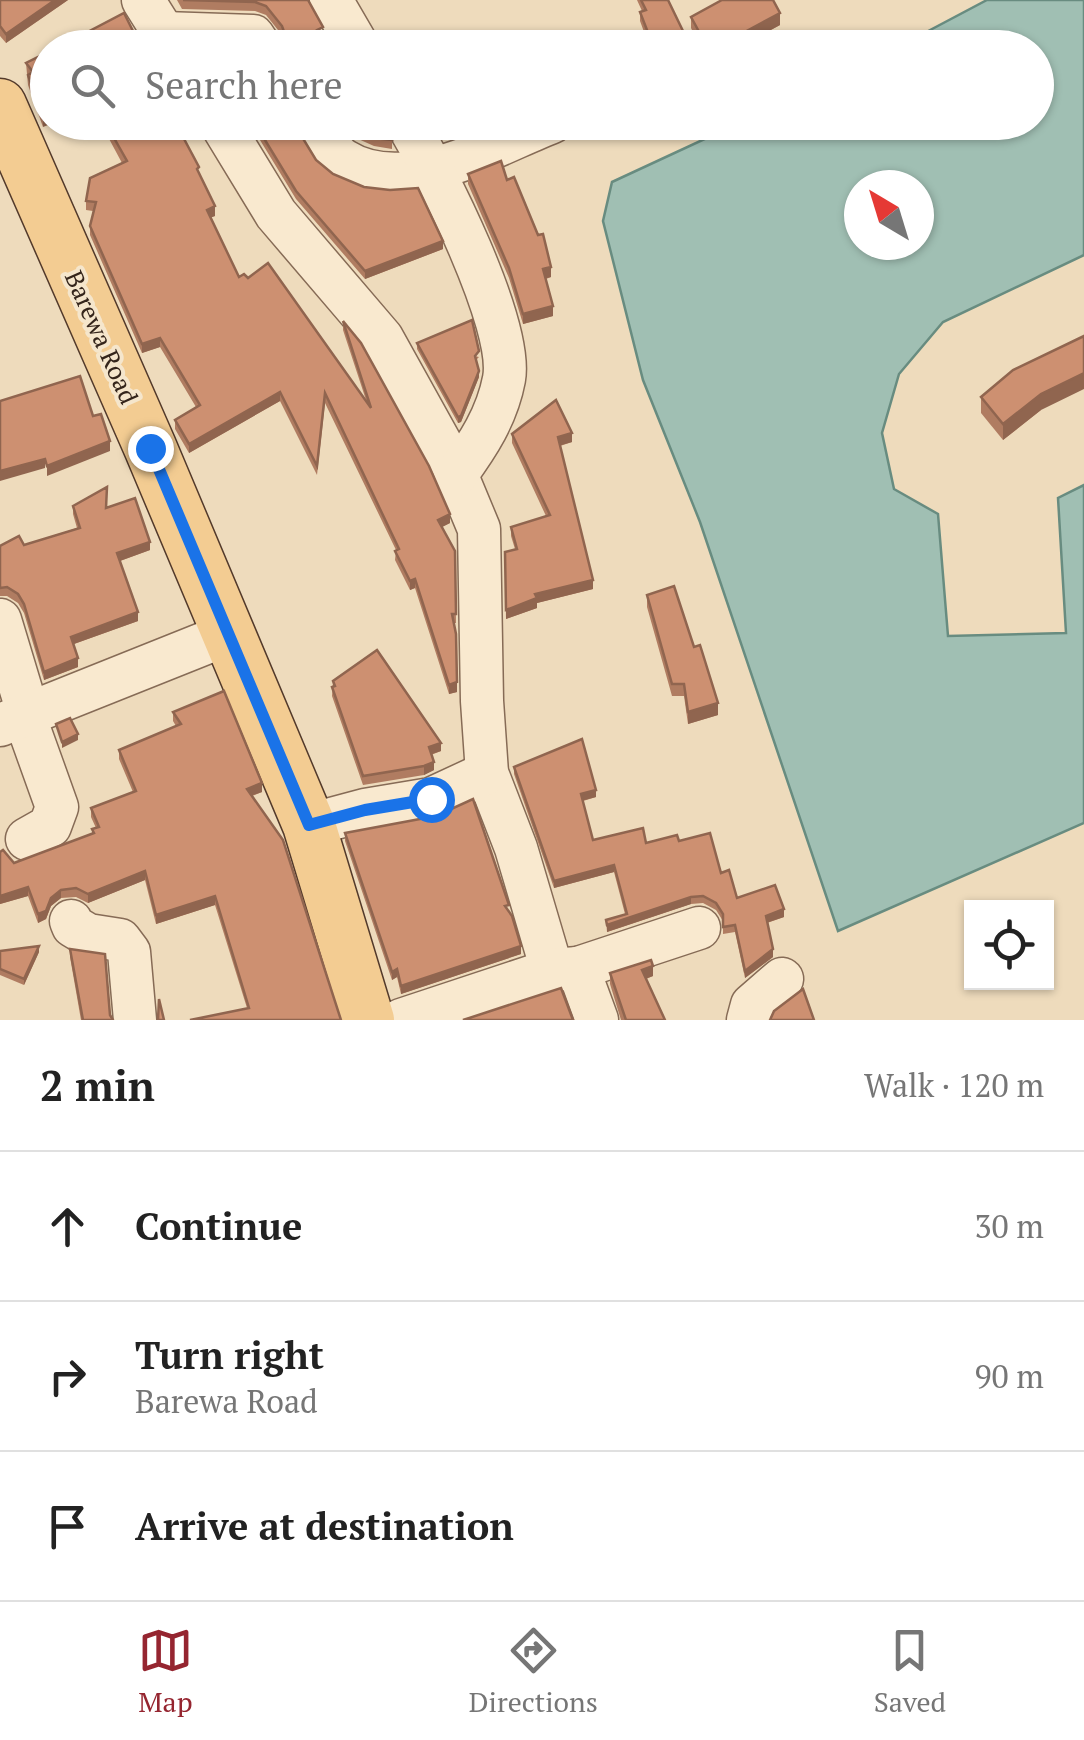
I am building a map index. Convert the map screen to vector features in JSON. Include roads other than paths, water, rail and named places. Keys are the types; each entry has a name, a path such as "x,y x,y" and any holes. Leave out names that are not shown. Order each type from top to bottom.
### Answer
{"main road":[{"name":"Barewa Road","path":"0,105 309,825 368,1020"}],"street":[{"path":"330,0 349,30"},
{"path":"160,27 191,30"},
{"path":"231,140 276,214 382,338 456,475 479,528 487,774 565,969 597,1020"},
{"path":"327,140 341,159 390,177 434,170 508,140"},
{"path":"416,140 458,222 501,331 505,376 488,430 456,475"},
{"path":"0,620 14,719"},
{"path":"14,719 228,634"},
{"path":"14,719 28,726 58,807 50,826 27,840"},
{"path":"309,825 431,799 487,774"},
{"path":"71,921 88,935 120,940 129,952 135,1020"},
{"path":"401,1020 698,928"},
{"path":"748,1020 752,1005 782,979"}]}
